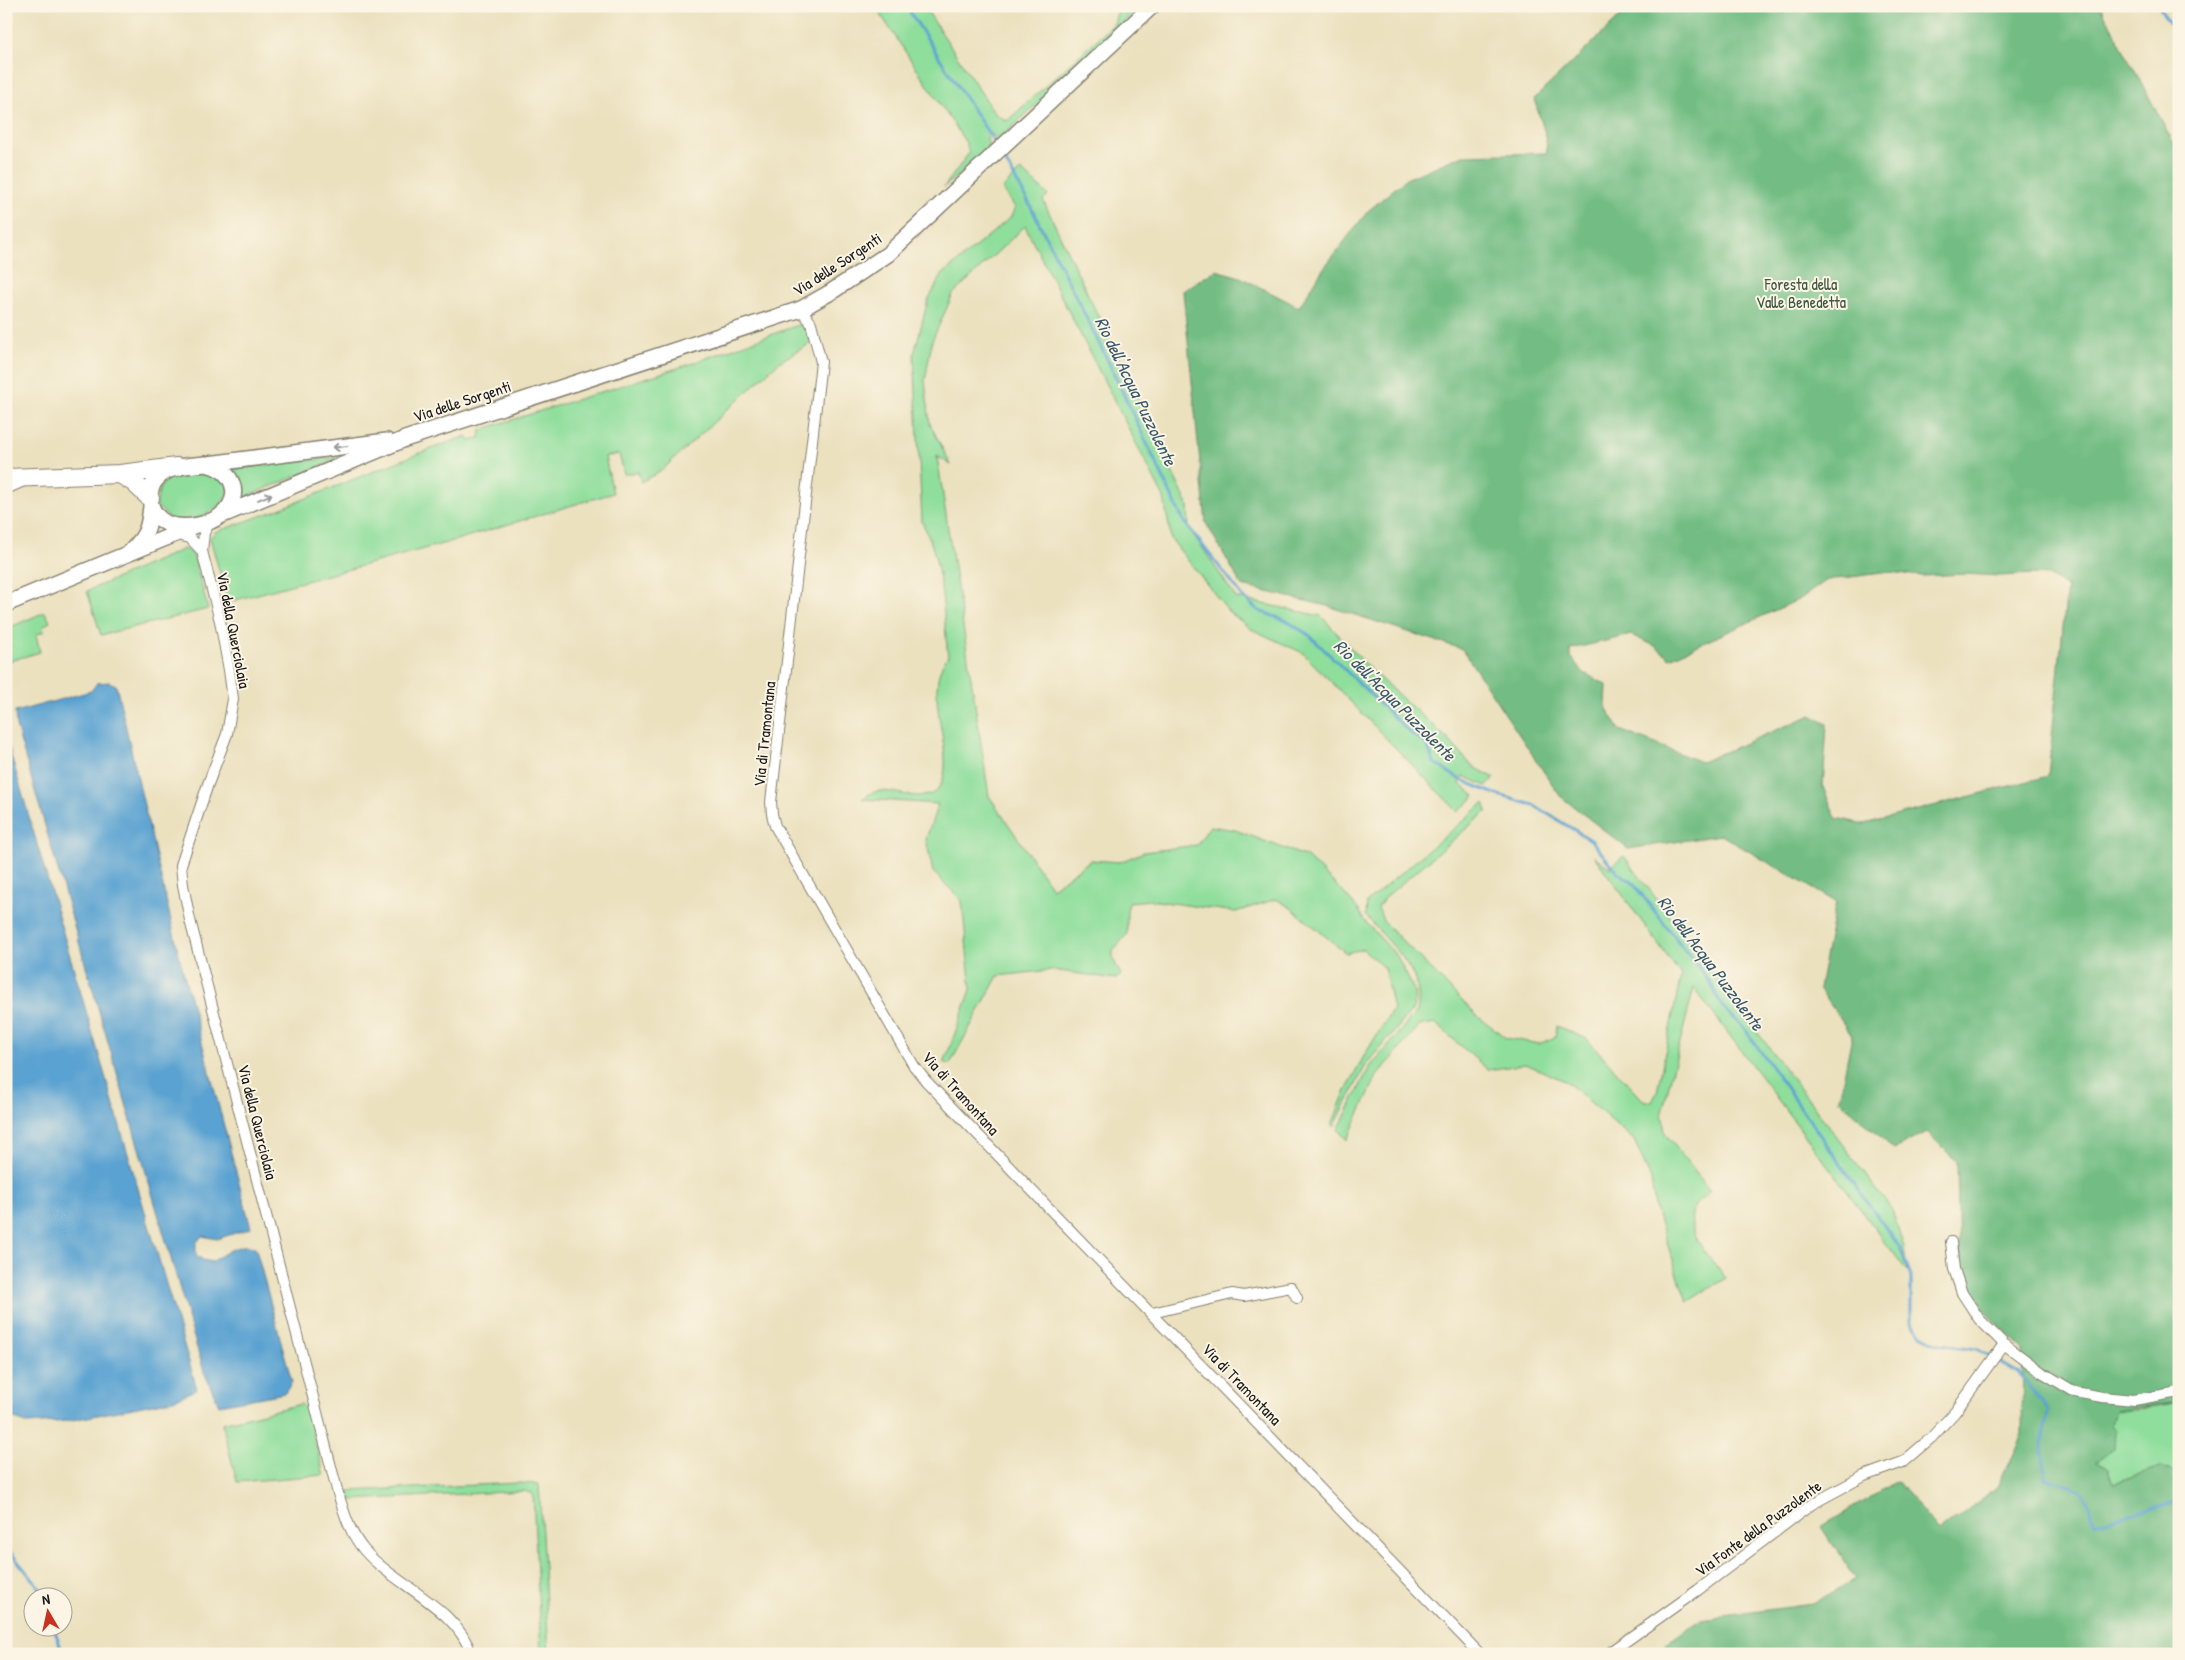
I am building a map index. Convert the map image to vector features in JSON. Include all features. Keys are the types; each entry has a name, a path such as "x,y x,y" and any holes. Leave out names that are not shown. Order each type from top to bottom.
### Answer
{"highway":[{"path":"6,478 120,474 177,467"},
{"path":"120,474 133,482 150,502"}],"main road":[{"name":"Via delle Sorgenti","path":"6,604 405,438 801,309 831,292 888,254 1152,6"},
{"name":"Via delle Sorgenti","path":"131,551 143,539 149,525 151,491 159,476 177,467 405,438"},
{"name":"Via delle Sorgenti","path":"205,464 215,466 227,473 232,483 233,497 216,518"},
{"name":"Via delle Sorgenti","path":"150,502 154,514 168,524 195,526"}],"street":[{"name":"Via di Tramontana","path":"801,309 811,323 821,362 771,802 775,826 914,1066 926,1081 1480,1654"},
{"path":"6,489 29,478"},
{"name":"Via della Querciolaia","path":"216,518 204,533 202,551 230,670 232,699 227,734 181,865 190,920 335,1481 349,1528 364,1550 386,1570 448,1618 459,1630 471,1654"},
{"path":"174,534 190,538 202,551"},
{"path":"1950,1242 1954,1269 1962,1294 1979,1319 2004,1344 2040,1371 2075,1392 2134,1400 2179,1392"},
{"path":"1152,1313 1232,1294 1244,1296 1291,1287 1297,1298"},
{"name":"Via Fonte della Puzzolente","path":"1608,1654 1698,1590 1812,1504 1864,1476 1903,1462 1931,1438 1955,1412 2004,1344"}],"green space":[{"path":"875,6 924,6 996,115 1007,121 1114,24 1118,9 1141,6 1003,136 998,140 990,133 987,137 989,150 944,187 969,153 966,143"},
{"name":"Foresta della Valle Benedetta","path":"1631,6 2100,6 2179,153 2179,1402 2115,1411 2111,1425 2116,1429 2115,1448 2096,1462 2108,1469 2113,1483 2160,1467 2176,1471 2179,1466 2179,1654 1651,1654 1701,1619 1812,1604 1856,1579 1821,1527 1897,1481 1939,1532 1997,1487 2022,1435 2023,1349 1984,1311 1959,1260 1957,1162 1927,1132 1894,1149 1839,1100 1852,1036 1819,988 1836,902 1721,835 1628,849 1560,796 1462,649 1327,606 1242,586 1206,523 1183,291 1216,270 1240,277 1299,307 1323,269 1368,211 1406,179 1463,155 1547,153 1546,136 1534,99","holes":["1890,572 1922,576 1965,574 2000,576 2049,575 2067,587 2048,776 1864,824 1836,818 1823,787 1827,724 1811,715 1701,762 1620,730 1606,707 1607,685 1584,673 1571,657 1571,649 1631,635 1655,646 1670,658 1800,599 1827,580"]},
{"path":"1021,170 1048,195 1043,200 1188,505 1189,528 1236,598 1321,616 1374,673 1447,738 1472,766 1495,778 1486,786 1463,776 1460,784 1475,796 1458,812 1303,653 1251,629 1228,611 1171,539 1164,498 1025,226 953,294 932,341 925,381 930,424 951,465 937,456 989,796 1052,888 1091,860 1120,862 1144,852 1197,845 1210,826 1235,830 1307,857 1342,891 1358,909 1363,919 1397,956 1414,990 1415,1004 1411,1012 1367,1063 1334,1127 1332,1125 1343,1097 1364,1056 1393,1009 1384,968 1363,949 1346,953 1291,908 1276,899 1236,912 1150,900 1129,902 1127,934 1113,951 1113,959 1121,975 1116,979 1052,970 998,976 950,1064 944,1063 971,990 962,901 933,872 926,839 938,804 862,799 879,791 926,796 938,789 944,776 945,761 937,688 940,671 948,656 938,570 929,537 922,522 914,354 928,300 943,274 1011,217 1015,207 1002,189"},
{"path":"798,325 805,326 810,335 811,343 779,362 662,470 641,482 638,472 624,474 619,454 605,457 613,493 446,543 228,602 210,538 215,532 467,436 470,441 480,438 481,430 486,428 687,365"},
{"path":"346,456 240,499 240,487 232,469"},
{"path":"209,473 221,479 227,485 228,493 218,507 209,513 183,521 170,519 157,506 161,486 172,477"},
{"path":"184,549 193,554 208,609 101,635 87,591"},
{"path":"45,612 50,622 43,626 44,631 36,635 40,652 6,662 6,629"},
{"path":"1484,803 1487,811 1388,895 1378,907 1383,921 1475,1014 1506,1038 1539,1044 1555,1037 1557,1026 1587,1039 1643,1100 1652,1102 1657,1092 1681,975 1594,856 1610,868 1624,856 1892,1210 1904,1247 1907,1271 1694,988 1662,1112 1665,1133 1710,1191 1694,1208 1692,1227 1707,1255 1726,1278 1687,1302 1655,1207 1651,1179 1634,1140 1567,1082 1526,1064 1488,1070 1435,1023 1419,1026 1377,1076 1347,1140 1338,1130 1369,1068 1417,1011 1416,983 1411,971 1395,948 1366,916 1367,902"},
{"path":"2179,1402 2179,1466 2176,1471 2160,1467 2113,1483 2095,1462 2115,1448 2111,1425 2115,1411 2135,1410"},
{"path":"301,1404 307,1410 324,1475 237,1482 222,1423"},
{"path":"518,1483 539,1484 549,1654 541,1654 533,1494 524,1491 351,1500 349,1491"}],"water":[{"path":"109,682 116,685 180,959 251,1228 217,1239 202,1236 196,1243 196,1255 203,1260 212,1262 240,1247 251,1246 256,1249 292,1382 285,1393 219,1405 204,1372 16,726 15,712 91,691 97,683"},
{"path":"6,738 197,1389 173,1400 68,1421 29,1424 6,1416"}],"waterway":[{"name":"Rio dell'Acqua Puzzolente","path":"906,6 996,145"},
{"path":"2159,6 2179,40"},
{"name":"Rio dell'Acqua Puzzolente","path":"1002,155 1031,207 1108,361 1183,520 1242,596 1259,611 1285,620 1309,635 1405,728 1427,745 1434,763 1461,780 1495,794 1533,805 1591,840 1617,872 1631,881 1710,982 1722,1006 1744,1028 1900,1248 1911,1276 1911,1321 1922,1335 1939,1344 1977,1349 1991,1357"},
{"path":"1996,1360 2018,1372 2048,1411 2042,1444 2045,1478 2081,1490 2090,1505 2094,1524 2179,1501"},
{"path":"6,1547 40,1588"},
{"path":"57,1638 63,1654"}]}
